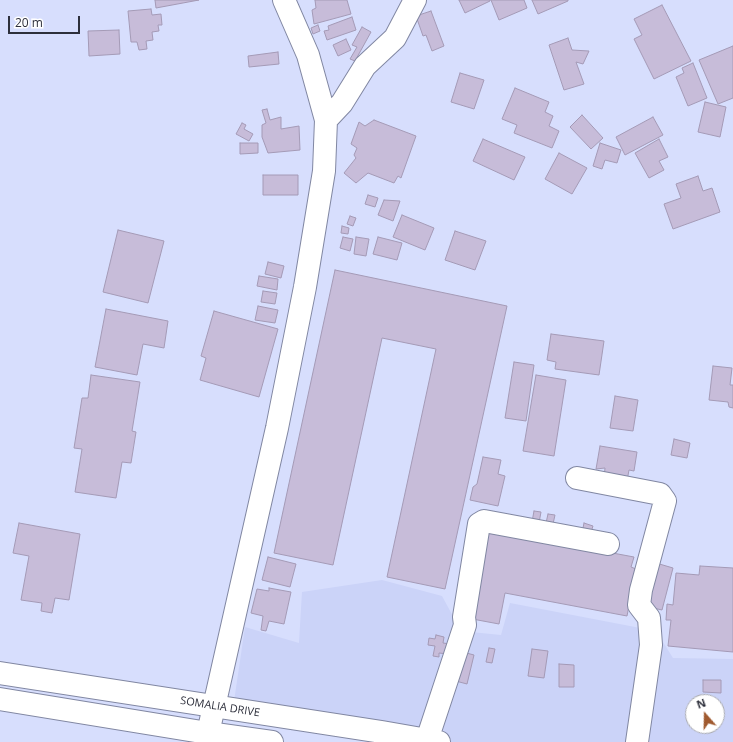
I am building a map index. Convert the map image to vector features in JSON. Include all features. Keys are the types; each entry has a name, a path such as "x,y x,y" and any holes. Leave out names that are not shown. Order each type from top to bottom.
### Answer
{"street":[{"path":"208,733 277,428 305,287 324,171 326,120 308,55 284,0"},
{"path":"326,120 342,103 365,66 396,38 415,0"},
{"path":"577,478 660,494 665,501 641,590 639,605 649,618 650,645 637,742"},
{"path":"433,741 465,625 464,617 479,524 484,521 608,544"},
{"name":"SOMALIA DRIVE","path":"0,673 433,741"},
{"path":"0,699 272,742"}],"shaded area":[{"path":"382,580 442,596 461,631 501,635 510,603 656,631 673,658 733,659 733,742 378,742 232,715 245,627 299,643 302,592"}],"building":[{"path":"155,0 199,0 156,8"},
{"path":"315,0 347,0 351,14 314,24 312,10 316,8"},
{"path":"459,0 490,0 490,1 465,13"},
{"path":"491,0 524,0 527,8 499,20"},
{"path":"532,0 568,0 568,1 538,14"},
{"path":"662,5 691,61 654,79 634,39 642,35 634,19"},
{"path":"151,9 152,15 161,14 162,25 158,25 159,31 152,32 153,40 146,41 147,49 139,50 137,42 131,42 128,11"},
{"path":"431,11 444,46 432,51 426,35 423,36 416,16"},
{"path":"352,17 356,30 327,40 324,31 329,30 328,26"},
{"path":"318,25 320,31 313,34 311,28"},
{"path":"362,27 371,32 355,61 350,59 357,47 352,45"},
{"path":"119,30 120,54 89,56 88,31"},
{"path":"568,38 572,50 589,51 583,64 576,62 584,84 564,90 549,45"},
{"path":"346,39 351,50 338,56 333,45"},
{"path":"733,46 733,98 718,104 699,60"},
{"path":"278,52 279,64 249,67 248,56"},
{"path":"693,63 707,98 688,106 676,77 684,73 682,68"},
{"path":"460,73 484,80 474,109 451,102"},
{"path":"515,88 549,102 545,112 553,116 549,126 559,131 552,148 514,133 517,125 502,119"},
{"path":"705,102 726,107 720,137 698,132"},
{"path":"267,109 270,120 281,117 281,129 299,126 300,150 268,153 262,137 262,125 266,123 262,110"},
{"path":"582,115 603,138 591,149 570,127"},
{"path":"653,117 663,135 625,155 616,137"},
{"path":"374,120 416,136 401,178 398,176 394,183 368,173 356,183 344,173 356,158 354,155 357,148 351,144 359,122 365,126"},
{"path":"242,123 246,125 244,129 253,134 249,141 236,134"},
{"path":"483,139 525,157 514,180 473,161"},
{"path":"659,139 668,157 659,161 664,170 649,178 635,153"},
{"path":"240,143 258,143 258,153 240,154"},
{"path":"600,143 621,150 617,163 605,160 602,169 593,166"},
{"path":"559,153 587,168 572,194 545,179"},
{"path":"263,175 298,175 298,195 263,195"},
{"path":"698,176 703,191 712,188 720,212 673,229 664,204 681,198 676,184"},
{"path":"368,195 378,198 375,207 365,204"},
{"path":"384,200 400,201 393,221 378,215"},
{"path":"402,215 434,228 425,250 393,237"},
{"path":"350,216 356,218 353,226 347,224"},
{"path":"342,226 349,228 348,234 341,233"},
{"path":"118,230 164,241 148,303 103,292"},
{"path":"455,231 486,241 475,270 445,260"},
{"path":"343,237 353,239 350,251 340,248"},
{"path":"356,237 369,239 366,256 354,254"},
{"path":"378,237 402,243 397,260 373,254"},
{"path":"268,262 284,266 281,278 265,274"},
{"path":"335,270 507,306 445,589 387,577 436,349 382,338 333,565 274,553"},
{"path":"259,276 278,279 277,290 257,286"},
{"path":"263,291 277,293 275,304 261,302"},
{"path":"258,306 278,310 275,323 255,320"},
{"path":"106,309 168,321 164,348 143,344 137,375 95,367"},
{"path":"214,311 278,329 259,397 200,380 206,358 201,356"},
{"path":"551,334 604,341 599,375 555,369 556,362 547,360"},
{"path":"514,362 534,365 526,421 505,418"},
{"path":"713,366 732,368 730,385 733,385 733,408 729,407 728,402 709,400"},
{"path":"91,375 140,382 132,431 136,432 131,463 122,462 116,498 75,492 82,449 74,448 82,398 88,398"},
{"path":"536,375 566,380 554,456 523,451"},
{"path":"615,396 638,400 633,431 610,428"},
{"path":"674,439 690,443 687,458 671,455"},
{"path":"600,446 637,452 634,471 629,470 627,481 604,478 605,468 596,469"},
{"path":"483,457 501,460 498,474 505,476 498,506 470,500 473,487 477,484"},
{"path":"534,511 541,512 539,523 532,522"},
{"path":"548,514 555,515 553,524 546,523"},
{"path":"19,523 80,534 69,600 55,598 52,613 41,611 42,603 21,600 29,556 13,553"},
{"path":"584,523 593,526 591,532 583,528"},
{"path":"484,529 634,557 631,567 636,569 627,616 505,593 499,624 467,618"},
{"path":"268,557 296,564 290,587 262,580"},
{"path":"656,563 673,568 662,610 645,606"},
{"path":"700,566 733,568 733,652 668,646 671,620 666,620 667,604 673,605 676,573 699,575"},
{"path":"269,588 291,592 284,624 269,621 266,631 261,630 263,616 251,613 257,589 269,591"},
{"path":"436,635 444,637 443,643 450,644 448,654 439,653 439,657 433,656 435,646 428,645 429,638 435,639"},
{"path":"489,648 495,649 492,663 486,662"},
{"path":"532,649 548,651 544,678 528,676"},
{"path":"459,651 474,655 467,684 452,680"},
{"path":"559,664 574,665 574,687 559,687"},
{"path":"703,680 721,680 721,693 703,692"}]}
